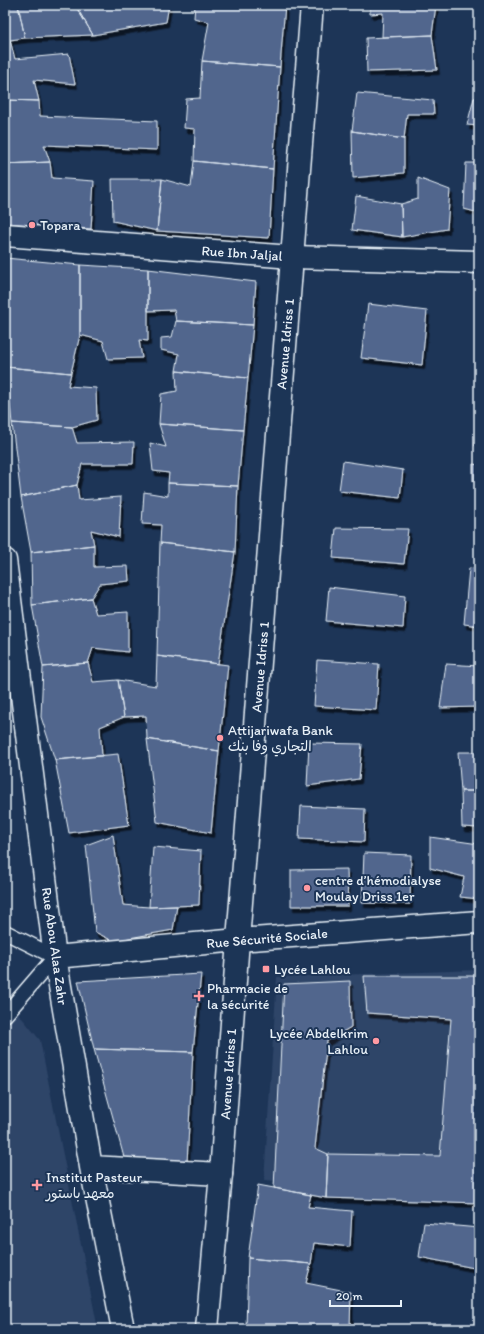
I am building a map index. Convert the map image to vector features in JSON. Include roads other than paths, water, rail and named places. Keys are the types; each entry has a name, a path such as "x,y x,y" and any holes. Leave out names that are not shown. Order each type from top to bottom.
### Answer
{"street":[{"name":"Avenue Idriss 1","path":"207,1329 221,1174 238,940 312,5"},
{"name":"Rue Ibn Jaljal","path":"5,235 292,257 479,262"},
{"name":"Rue Abou Alaa Zahr","path":"5,560 55,957 91,1167 123,1329"},
{"name":"Rue Sécurité Sociale","path":"55,957 238,940 479,922"},
{"path":"91,1167 221,1174"}],"lane":[{"path":"5,932 55,957 5,1015"}],"place":[{"name":"Topara","path":"32,225"},
{"name":"Attijariwafa Bank التجاري وفا بنك","path":"220,738"},
{"name":"centre d’hémodialyse Moulay Driss 1er","path":"307,888"},
{"name":"Lycée Lahlou","path":"266,969"},
{"name":"Pharmacie de la sécurité","path":"199,996"},
{"name":"Lycée Abdelkrim Lahlou","path":"376,1041"},
{"name":"Institut Pasteur معهد باستور","path":"37,1185"}]}
